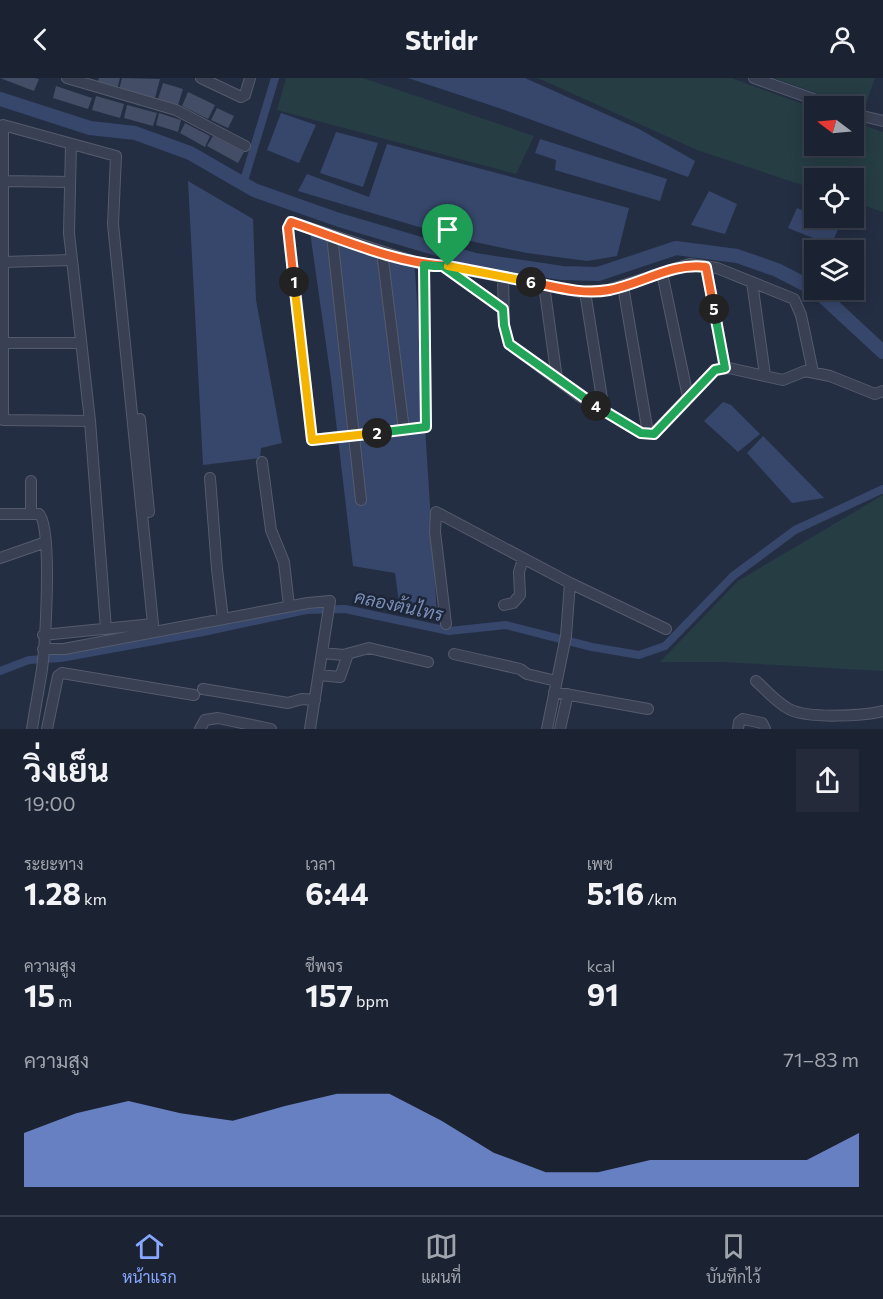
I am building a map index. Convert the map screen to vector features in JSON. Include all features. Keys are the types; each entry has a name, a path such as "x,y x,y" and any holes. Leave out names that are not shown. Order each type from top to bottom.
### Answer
{"street":[{"path":"67,78 176,110 245,146"},
{"path":"201,78 240,97 245,95 250,78"},
{"path":"754,78 805,96"},
{"path":"864,116 883,121"},
{"path":"44,635 153,624 113,224 116,156 3,125 3,420 90,421"},
{"path":"71,144 69,233 90,421 106,628"},
{"path":"3,181 70,182"},
{"path":"424,265 426,427 312,440 288,228 291,222 424,265 443,266 585,291 608,290 690,264 717,268 794,299 801,315 813,372"},
{"path":"332,236 361,500"},
{"path":"382,252 404,430"},
{"path":"3,262 72,260"},
{"path":"443,266 503,309"},
{"path":"706,267 725,368"},
{"path":"662,273 688,397"},
{"path":"503,277 504,325 509,344 604,411 641,433 654,434 715,370 725,368 783,380 805,371 813,372 831,376 875,394 883,391"},
{"path":"752,282 765,375"},
{"path":"544,285 557,379"},
{"path":"623,286 648,433"},
{"path":"585,291 604,411"},
{"path":"3,343 81,343"},
{"path":"140,419 160,632"},
{"path":"262,462 271,530 284,562 289,606"},
{"path":"210,478 217,569 224,619"},
{"path":"31,481 31,513"},
{"path":"446,624 435,532 436,512 570,583 666,629"},
{"path":"0,514 42,515 48,556 42,667 32,729"},
{"path":"0,558 46,542"},
{"path":"504,605 513,603 520,595 519,572 523,559"},
{"path":"547,729 564,641 570,583"},
{"path":"43,651 160,632 289,606 330,601 310,729"},
{"path":"323,653 348,654 369,648 428,662"},
{"path":"319,675 340,677 348,654"},
{"path":"454,654 520,669 568,694 648,709"},
{"path":"47,729 58,676 62,673 288,703 302,699 315,700"},
{"path":"756,681 784,706 798,713 855,715 883,711"},
{"path":"560,729 568,694"},
{"path":"200,729 205,720 218,718 271,729"},
{"path":"738,729 739,722 743,719 762,723 765,729"}],"shaded area":[{"path":"286,78 363,78 534,136 516,174 277,110"},
{"path":"538,78 731,78 804,104 804,156 864,156 864,125 883,132 883,212 864,205 864,168 804,168 804,186 697,150"},
{"path":"774,78 875,78 864,110 864,96 825,96"},
{"path":"883,495 883,671 723,662 660,662 738,581"}],"water":[{"path":"408,78 525,78 639,129 695,161 688,177 502,109"},
{"path":"281,113 316,125 299,163 267,150"},
{"path":"336,132 378,143 363,187 320,173"},
{"path":"540,139 667,179 660,201 555,170 556,160 535,153"},
{"path":"387,144 629,208 617,256 587,261 527,253 456,238 298,191 307,174 369,197"},
{"path":"188,181 253,219 256,300 282,443 261,448 260,458 203,465"},
{"path":"709,191 737,204 725,234 691,225"},
{"path":"797,208 804,211 804,228 839,228 833,240 818,240 788,228"},
{"path":"315,227 414,255 437,615 400,610 395,573 353,566 331,379 310,232"},
{"path":"723,402 731,405 760,434 738,452 704,421"},
{"path":"763,436 824,498 792,503 747,453"}],"building":[{"path":"0,78 35,78 39,79 34,91"},
{"path":"99,78 120,78 117,89 97,84"},
{"path":"122,78 160,79 155,98 119,90"},
{"path":"163,83 183,89 178,105 158,99"},
{"path":"56,86 92,98 88,109 53,98"},
{"path":"188,92 215,105 208,119 182,106"},
{"path":"96,96 124,104 120,118 92,110"},
{"path":"127,105 157,113 153,126 124,118"},
{"path":"217,108 234,116 228,128 211,120"},
{"path":"159,113 181,120 178,132 156,125"},
{"path":"185,123 210,136 205,147 180,133"},
{"path":"213,136 244,152 238,163 207,146"}],"waterway":[{"path":"243,184 275,78"},
{"path":"0,99 90,128 135,133 190,153 254,190 339,220 475,260 562,273 598,274 676,248 737,256 777,270 804,284"},
{"path":"827,300 883,352"},
{"name":"คลองต้นไทร","path":"0,671 29,660 61,658 306,610 345,609 449,631 506,625 592,647 639,655 665,646 733,576 795,530 883,489"}],"route":[{"path":"448,266 424,265 291,222 288,228 312,440 426,427 424,265 443,266 503,309 509,344 578,395 641,433 654,434 715,370 725,368 706,267 690,264 608,290 581,292 448,266"}]}
